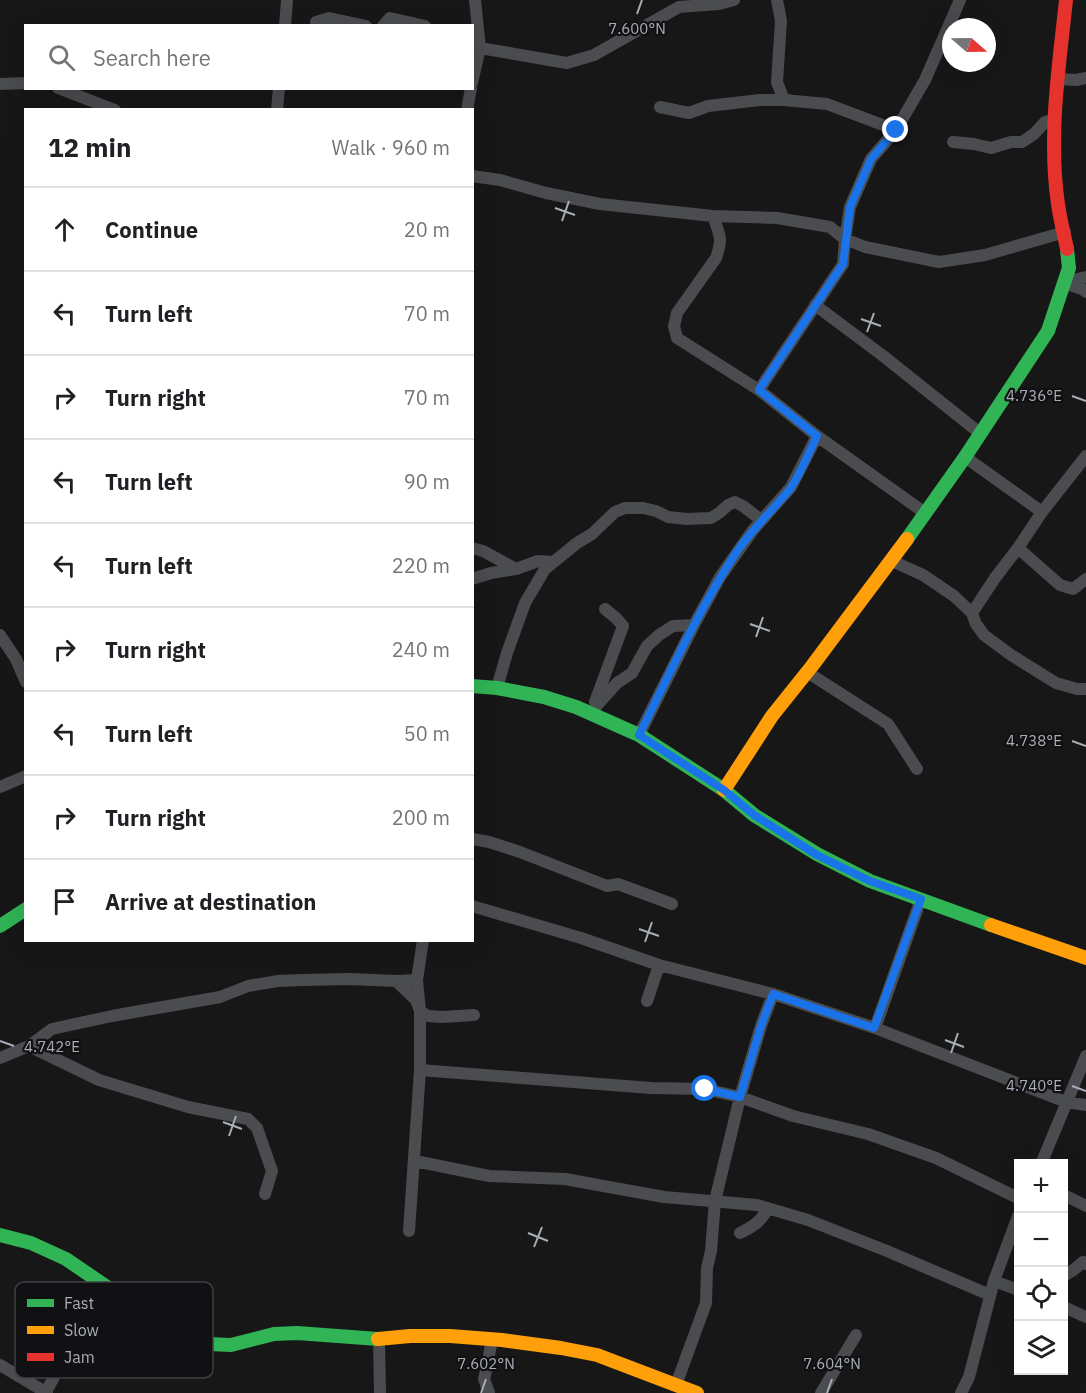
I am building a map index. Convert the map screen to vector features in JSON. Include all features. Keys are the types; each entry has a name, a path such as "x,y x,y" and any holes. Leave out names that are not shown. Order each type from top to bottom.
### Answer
{"street":[{"path":"285,24 287,0"},
{"path":"474,66 477,40 476,0"},
{"path":"477,40 567,63 594,55 679,7 719,4 734,0"},
{"path":"777,0 781,21 777,82 784,100"},
{"path":"759,390 843,264 850,207 871,159 896,130 925,80 960,0"},
{"path":"724,790 772,716 892,561 981,434 1048,331 1069,268 1065,232 1058,203 1055,162 1055,120 1066,0"},
{"path":"316,22 329,18 357,24"},
{"path":"385,24 390,18 416,24"},
{"path":"1058,79 1086,78"},
{"path":"0,84 24,83"},
{"path":"63,90 110,108"},
{"path":"277,108 279,90"},
{"path":"467,108 471,90"},
{"path":"660,107 689,113 708,106 760,100 798,101"},
{"path":"784,100 827,104 896,130"},
{"path":"953,142 991,148 1011,142 1022,142 1034,134 1045,122 1055,120"},
{"path":"474,176 501,180 546,193 600,204 713,216 777,218 830,227 845,239 865,247 939,262 985,255 1065,232"},
{"path":"713,216 721,240 719,249 716,258 677,313 675,326 677,338 759,390 817,436 925,513"},
{"path":"1064,283 1086,278"},
{"path":"1064,283 1086,292"},
{"path":"814,305 882,355 981,434"},
{"path":"639,735 725,569 761,520 791,487 817,436"},
{"path":"972,613 1042,513 1086,456"},
{"path":"965,457 1042,513"},
{"path":"497,688 525,603 545,569 592,534 615,512 625,508 643,508 668,517 711,518 735,502 761,520"},
{"path":"1018,548 1060,585 1073,590 1086,579"},
{"path":"474,549 516,569"},
{"path":"474,578 516,569 538,561 554,562"},
{"path":"892,561 922,575 954,596 972,613 984,635 1011,655 1056,683 1086,689"},
{"path":"590,713 623,626 605,609"},
{"path":"590,713 617,683 632,673 647,646 673,626 694,625"},
{"path":"0,635 16,659 24,677"},
{"path":"807,672 888,724 917,769"},
{"path":"474,686 544,697 590,713 639,735 724,790 754,815 817,855 870,881 1086,958"},
{"path":"0,787 24,777"},
{"path":"474,839 520,852 607,886 618,884 672,904"},
{"path":"874,1028 921,899"},
{"path":"474,907 581,938 659,965 773,994 874,1028 1066,1102 1086,1105"},
{"path":"0,926 24,910"},
{"path":"409,1231 420,1070 420,1011 417,980 423,942"},
{"path":"647,1001 659,965"},
{"path":"0,1058 29,1046 52,1029 220,997 248,986 302,980 417,980"},
{"path":"396,981 416,1000 420,1011 428,1016 474,1014"},
{"path":"676,1385 706,1303 706,1268 711,1251 715,1201 740,1097 773,994"},
{"path":"29,1046 99,1080 188,1107 248,1119 257,1128 272,1171 265,1194"},
{"path":"1043,1159 1086,1056"},
{"path":"420,1070 651,1088 705,1089 740,1097 793,1116 868,1134 936,1158 1014,1196"},
{"path":"414,1161 489,1176 565,1179 664,1197 757,1205 878,1247 990,1295"},
{"path":"1068,1197 1086,1206"},
{"path":"740,1233 764,1217 768,1208"},
{"path":"961,1393 969,1377 994,1281 1014,1227"},
{"path":"0,1235 31,1243 66,1259 100,1282"},
{"path":"1068,1274 1083,1262 1086,1264"},
{"path":"994,1281 1014,1288"},
{"path":"1068,1309 1086,1317"},
{"path":"213,1344 231,1345 274,1334 297,1333 379,1339 450,1336 492,1339 561,1348 597,1356 697,1393"},
{"path":"821,1393 856,1335"},
{"path":"379,1339 380,1393"},
{"path":"489,1393 484,1378 492,1339"},
{"path":"0,1365 15,1374"},
{"path":"21,1378 46,1393 54,1378"}],"traffic: fast":[{"path":"907,539 965,457 1048,331 1069,268 1067,249"},
{"path":"474,686 544,697 576,707 639,735 724,790 754,815 817,854 870,881 991,925"},
{"path":"0,926 24,910"},
{"path":"0,1235 31,1243 66,1259 100,1282"},
{"path":"213,1344 231,1345 274,1334 297,1333 378,1339"}],"traffic: slow":[{"path":"724,790 772,716 907,539"},
{"path":"991,925 1086,958"},
{"path":"378,1339 450,1336 561,1348 597,1355 697,1393"}],"traffic: jam":[{"path":"1066,0 1058,76 1054,153 1058,204 1067,249"}],"route":[{"path":"705,1089 740,1097 773,994 874,1028 921,899 870,881 817,855 754,815 724,790 639,735 720,577 753,530 791,487 817,436 759,390 843,264 850,207 871,159 896,130"}]}
